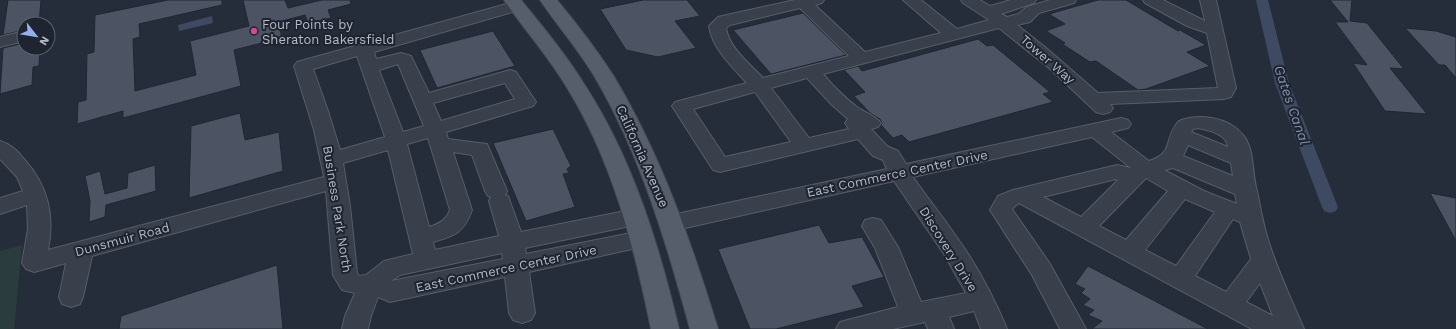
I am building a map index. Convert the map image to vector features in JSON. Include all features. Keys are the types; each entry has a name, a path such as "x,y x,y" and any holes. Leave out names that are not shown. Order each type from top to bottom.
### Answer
{"main road":[{"path":"514,3 539,0"},
{"name":"California Avenue","path":"548,0 575,32 613,91 641,147 672,223 704,329"},
{"path":"514,3 573,80 586,101 607,145 638,228 665,329"}],"street":[{"path":"744,0 765,8"},
{"path":"911,0 960,33"},
{"path":"926,0 960,33"},
{"name":"Tower Way","path":"969,0 999,19 1040,50 1121,124"},
{"path":"861,125 804,145 720,164 682,106 810,71 960,33 999,19 1028,0"},
{"path":"999,19 1024,18 1033,10 1068,0"},
{"path":"1151,0 1193,22 1215,30"},
{"path":"1094,99 1224,93 1227,88 1208,0"},
{"path":"804,145 759,85 722,41 717,29 720,22 765,8 810,1 860,58"},
{"path":"366,58 514,3"},
{"path":"0,42 16,38"},
{"path":"366,58 404,59 438,136 461,210 458,221 449,228 420,238"},
{"path":"366,58 396,141 426,261"},
{"name":"Business Park North","path":"361,283 345,275 342,236 333,170 318,109 303,66 366,58"},
{"path":"810,71 861,125 880,151 895,164"},
{"name":"Dunsmuir Road","path":"0,148 13,158 26,174 36,196 40,214 40,238 34,263 81,250 333,170 396,141 438,136 526,102 510,76 423,100"},
{"path":"1084,228 1139,173 1171,159 1177,150 1182,128 1189,123 1201,123 1217,126 1231,133 1238,142 1251,217 1264,260 1291,329"},
{"name":"East Commerce Center Drive","path":"672,223 895,164 1096,130 1121,124"},
{"path":"1096,130 1124,153 1139,173"},
{"path":"438,136 480,149 498,196 514,254 522,313"},
{"path":"1171,159 1246,190"},
{"name":"Discovery Drive","path":"895,164 952,248 981,300 994,329"},
{"path":"1073,329 1041,270 1001,210 1002,204 1008,199 1117,172 1139,173 1182,188 1228,210 1251,217"},
{"path":"1130,252 1182,188"},
{"path":"1021,195 1275,329"},
{"path":"0,206 36,196"},
{"path":"1180,279 1228,210"},
{"path":"873,226 929,318"},
{"name":"East Commerce Center Drive","path":"361,283 390,292 514,254 638,228"},
{"path":"71,297 81,250"},
{"name":"East Commerce Center Drive","path":"361,283 393,267 426,261 514,254"},
{"path":"1230,305 1264,260"},
{"path":"356,329 361,283"},
{"path":"850,329 929,318 981,300"}],"shaded area":[{"path":"22,245 14,329 0,329 0,251"}],"water":[{"path":"212,16 213,23 179,31 178,25"}],"building":[{"path":"8,0 41,0 40,16 16,16 16,32 3,35"},
{"path":"168,0 222,0 222,5 139,24 140,37 133,39 135,91 196,75 190,41 249,26 243,0 285,0 288,8 322,0 350,0 351,4 328,10 331,18 308,23 305,15 278,22 282,38 234,50 241,86 123,118 123,111 77,124 78,102 86,100 87,54 94,52 95,15"},
{"path":"643,0 687,0 700,16 675,21 696,48 658,57 626,50 600,9"},
{"path":"1098,0 1126,0 1178,31 1180,30 1206,45 1187,52 1210,66 1146,89 1138,90 1096,61 1090,62 1062,44 1065,43 1046,31 1065,24 1049,14"},
{"path":"1330,0 1352,0 1350,21 1367,23 1404,69 1390,68 1427,114 1385,111 1353,63 1367,65 1335,22 1348,22"},
{"path":"803,13 846,55 771,74 733,30"},
{"path":"1405,28 1436,31 1456,37 1456,78 1445,65 1439,65"},
{"path":"493,31 515,66 437,88 420,50"},
{"path":"978,39 987,46 993,45 1050,92 1043,94 1053,102 909,142 902,135 893,138 881,125 882,123 880,119 870,113 854,96 865,92 844,70 858,66 862,71"},
{"path":"16,45 16,56 40,56 39,66 33,67 32,85 0,94 3,48"},
{"path":"240,113 245,140 279,132 283,171 189,198 191,126"},
{"path":"553,129 571,166 567,169 569,173 563,174 575,207 526,221 493,143"},
{"path":"155,165 156,191 106,205 105,217 89,222 90,201 85,176 100,171 105,194 127,188 128,173"},
{"path":"1430,193 1456,198 1456,241"},
{"path":"819,225 829,243 862,237 884,277 852,286 864,307 776,329 750,329 718,249"},
{"path":"277,265 283,329 119,329 121,316"},
{"path":"1088,266 1208,329 1092,329 1102,321 1088,315 1094,310 1083,305 1090,299 1081,293 1085,289 1075,284"}],"waterway":[{"name":"Gates Canal","path":"1262,0 1282,83 1330,207"}],"place":[{"name":"Four Points by Sheraton Bakersfield","path":"254,31"}]}
